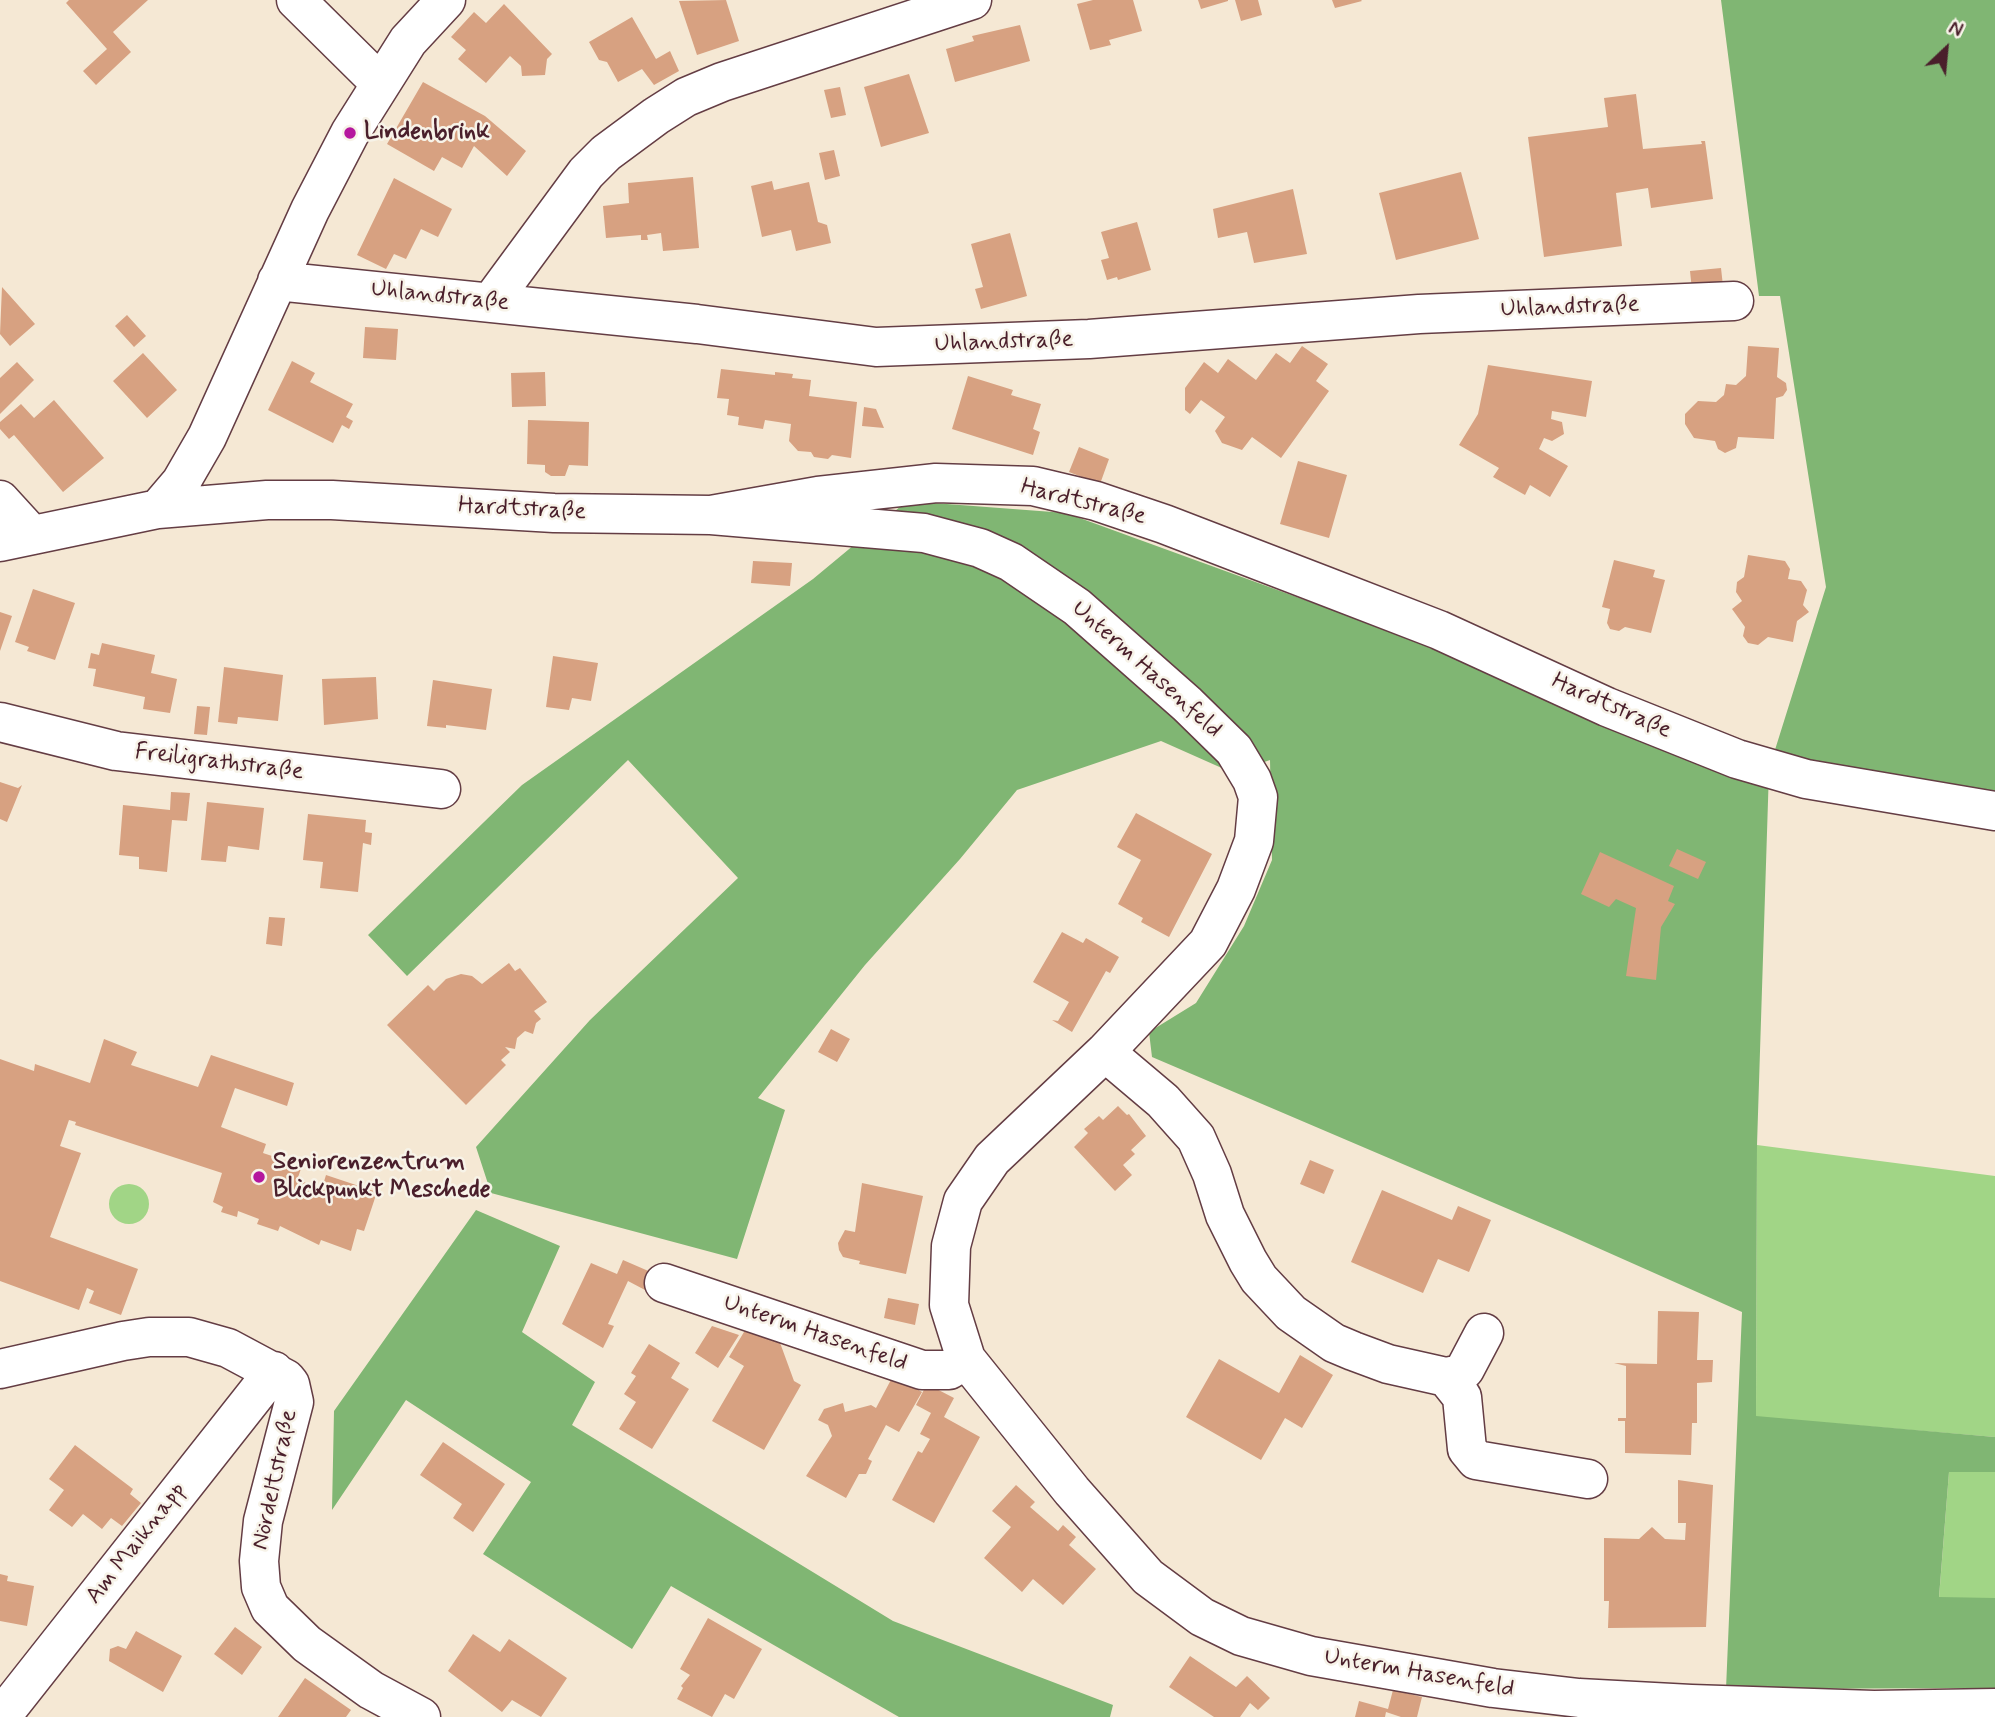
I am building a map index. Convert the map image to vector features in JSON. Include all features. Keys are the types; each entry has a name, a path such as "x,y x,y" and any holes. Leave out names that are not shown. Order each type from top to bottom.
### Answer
{"street":[{"path":"296,0 380,83"},
{"path":"158,509 195,461 277,281 350,133 408,40 446,0"},
{"path":"491,302 586,173 606,153 686,97 722,82 972,0"},
{"name":"Uhlandstraße","path":"277,281 491,302 876,347 1089,339 1419,314 1734,301"},
{"name":"Hardtstraße","path":"16,538 158,509 267,500 319,500 554,513 711,515 817,496 936,483 1033,486 1096,501 1164,524 1439,630 1607,707 1737,759 1807,779 1995,811"},
{"path":"0,500 16,538"},
{"name":"Unterm Hasenfeld","path":"711,515 924,533 980,548 1012,562 1077,607 1187,704 1234,750 1252,780 1258,797 1254,841 1236,889 1216,930 1193,962 1105,1052 992,1159 963,1201 951,1245 948,1288 953,1324 966,1359 1139,1568 1182,1604 1218,1627 1241,1636 1359,1665 1544,1695 1861,1710 1995,1708"},
{"name":"Freiligrathstraße","path":"0,722 116,751 441,789"},
{"path":"1105,1052 1163,1101 1196,1138 1237,1242 1259,1279 1291,1313 1334,1343 1353,1351 1388,1364 1447,1377 1460,1374 1465,1369 1484,1333"},
{"name":"Unterm Hasenfeld","path":"664,1283 922,1370 949,1370 966,1359"},
{"name":"Nördeltstraße","path":"0,1369 123,1341 189,1337 216,1345 274,1371 290,1384 294,1402 262,1531 259,1576 264,1596 270,1608 307,1644 371,1690 421,1717"},
{"name":"Am Maiknapp","path":"1,1717 274,1371"},
{"path":"1447,1377 1462,1397 1467,1449 1476,1460 1588,1479"}],"green space":[{"path":"1721,0 1995,0 1995,799 1769,770 1757,1145 1756,1416 1995,1437 1995,1472 1949,1472 1939,1597 1995,1598 1995,1688 1726,1689 1742,1312 1152,1057 1149,1032 1196,1003 1244,926 1272,860 1270,760 1233,773 1161,741 1017,790 960,859 865,965 758,1098 785,1110 737,1259 491,1193 476,1147 590,1020 738,878 628,760 407,976 368,935 522,785 813,579 907,501 1066,513 1769,769 1826,587 1780,296 1759,296"},
{"path":"1757,1145 1995,1176 1995,1437 1756,1417"},
{"path":"129,1184 143,1190 149,1204 143,1218 129,1224 115,1218 109,1204 115,1190"},
{"path":"476,1210 560,1246 522,1332 595,1382 572,1425 893,1621 1113,1705 1110,1717 899,1717 671,1586 632,1649 483,1554 531,1482 406,1400 332,1510 334,1411"},
{"path":"1949,1472 1995,1472 1995,1598 1939,1598"}],"building":[{"path":"69,0 148,0 113,32 131,52 96,85 83,71 107,49 66,3"},
{"path":"726,0 739,41 697,55 679,1"},
{"path":"1093,0 1133,0 1142,31 1109,40 1111,45 1090,50 1077,4"},
{"path":"1198,0 1228,0 1228,1 1201,9"},
{"path":"1235,0 1258,0 1262,15 1241,21"},
{"path":"1332,0 1361,0 1362,1 1335,8"},
{"path":"504,4 552,54 547,59 545,75 522,76 521,66 510,56 486,83 458,59 466,50 451,37 474,12 486,23"},
{"path":"632,17 656,59 670,51 679,71 654,85 642,69 618,82 607,62 599,60 589,42"},
{"path":"1020,25 1030,61 955,82 946,49 974,41 972,36"},
{"path":"909,74 929,133 881,147 864,87"},
{"path":"423,82 485,116 526,151 507,176 474,146 462,168 442,157 434,171 387,144"},
{"path":"840,87 846,115 831,118 824,90"},
{"path":"1636,94 1643,149 1702,144 1701,141 1705,141 1713,199 1651,208 1648,188 1616,193 1622,246 1544,257 1528,137 1608,127 1604,98"},
{"path":"834,150 840,176 825,180 819,153"},
{"path":"1461,172 1479,239 1396,260 1379,193"},
{"path":"693,177 699,248 663,251 661,233 647,235 648,240 641,240 641,235 606,238 603,206 629,203 628,183"},
{"path":"394,178 452,209 438,237 421,229 406,259 394,254 386,269 357,255"},
{"path":"772,181 774,190 809,182 818,222 827,225 831,243 796,251 791,230 762,237 751,186"},
{"path":"1293,189 1307,254 1254,263 1247,232 1218,238 1213,209"},
{"path":"1137,222 1151,270 1118,280 1117,277 1107,280 1101,260 1109,258 1101,232"},
{"path":"1010,233 1027,296 981,309 975,289 983,287 971,244"},
{"path":"1721,268 1723,286 1692,290 1690,271"},
{"path":"2,287 35,324 10,346 0,334"},
{"path":"127,315 146,336 134,347 115,326"},
{"path":"365,327 398,329 396,360 363,358"},
{"path":"1302,346 1328,364 1316,381 1329,391 1281,458 1252,437 1242,450 1222,443 1215,431 1225,417 1201,400 1190,414 1185,410 1185,388 1204,362 1218,373 1228,359 1256,380 1276,353 1290,363"},
{"path":"1748,346 1779,348 1777,377 1786,383 1787,390 1783,396 1776,398 1774,439 1738,437 1736,448 1725,453 1718,449 1715,441 1694,438 1685,424 1685,414 1698,401 1716,402 1724,395 1726,384 1736,385 1746,376"},
{"path":"143,353 177,390 147,418 113,381"},
{"path":"292,361 315,373 310,382 353,404 346,417 353,421 349,429 342,425 333,443 268,410"},
{"path":"17,362 34,380 0,414 0,378"},
{"path":"1488,365 1592,381 1586,417 1552,411 1551,419 1562,422 1564,434 1552,441 1544,438 1539,449 1568,466 1550,497 1530,485 1525,495 1493,477 1499,468 1459,445 1478,414"},
{"path":"721,369 775,375 775,372 793,374 792,378 811,380 809,396 857,402 851,458 832,455 828,459 814,457 811,452 798,451 789,441 791,424 765,420 763,429 738,425 739,417 727,415 729,399 717,398"},
{"path":"545,372 546,406 512,407 511,373"},
{"path":"968,376 1013,390 1011,395 1041,404 1033,429 1040,432 1033,455 952,429"},
{"path":"54,400 104,458 63,492 14,435 9,439 0,429 0,422 21,404 34,418"},
{"path":"864,407 876,409 884,428 862,426"},
{"path":"528,420 589,422 588,466 569,465 565,476 551,476 545,472 545,465 527,464"},
{"path":"1079,447 1109,459 1100,484 1069,472"},
{"path":"1298,461 1347,475 1329,538 1280,524"},
{"path":"1748,555 1785,561 1790,569 1788,579 1801,581 1807,590 1803,605 1809,612 1797,621 1793,642 1768,637 1758,645 1748,643 1743,636 1745,627 1732,609 1742,601 1736,592 1737,582 1744,577"},
{"path":"1614,560 1655,570 1653,577 1665,580 1651,633 1625,627 1619,631 1610,629 1607,623 1610,609 1602,607"},
{"path":"753,561 792,563 790,586 751,583"},
{"path":"33,589 75,603 55,660 27,651 29,647 15,642"},
{"path":"0,612 12,616 0,651"},
{"path":"102,643 155,655 151,673 177,679 170,713 143,709 145,697 93,686 96,669 88,668 91,653 99,655"},
{"path":"553,656 598,663 591,701 572,698 569,710 546,707"},
{"path":"224,667 283,675 278,721 238,717 237,724 218,722"},
{"path":"376,677 378,719 324,725 322,679"},
{"path":"433,680 492,689 486,730 446,725 446,728 427,726"},
{"path":"197,706 210,707 207,735 194,734"},
{"path":"0,782 18,788 22,785 7,822 0,819"},
{"path":"171,792 190,793 187,821 172,820 167,872 139,869 139,857 119,855 123,805 170,810"},
{"path":"207,802 264,808 259,850 228,846 226,862 201,860"},
{"path":"1136,813 1212,854 1169,937 1141,922 1143,918 1118,904 1141,860 1117,847"},
{"path":"308,814 366,820 365,832 372,833 371,845 363,843 358,892 320,888 323,862 303,860"},
{"path":"1677,849 1706,862 1698,879 1669,866"},
{"path":"1600,852 1674,886 1668,901 1675,904 1661,927 1656,980 1626,976 1636,908 1616,899 1609,907 1581,894"},
{"path":"269,917 285,918 282,946 266,944"},
{"path":"1062,932 1083,943 1086,938 1119,957 1110,973 1106,971 1072,1032 1052,1020 1058,1021 1069,1002 1033,982"},
{"path":"509,963 515,971 520,968 547,1002 534,1011 541,1019 536,1023 533,1034 525,1031 517,1038 515,1049 505,1047 510,1052 501,1060 506,1065 466,1105 387,1025 428,985 434,991 446,979 461,974 472,976 482,984"},
{"path":"831,1029 850,1039 837,1062 818,1052"},
{"name":"Seniorenzentrum Blickpunkt Meschede","path":"104,1039 137,1052 131,1065 198,1087 211,1055 294,1083 287,1106 235,1088 221,1127 266,1144 263,1153 302,1166 297,1180 322,1188 326,1175 377,1192 364,1231 357,1229 351,1251 321,1240 319,1245 280,1226 278,1231 257,1224 259,1219 238,1211 237,1217 221,1212 223,1207 213,1202 222,1173 75,1125 76,1122 69,1120 60,1146 81,1153 50,1237 138,1269 121,1315 89,1303 94,1291 87,1288 79,1310 0,1281 0,1059 34,1071 35,1064 90,1083"},
{"path":"1118,1106 1129,1114 1146,1136 1131,1150 1135,1154 1123,1165 1132,1175 1115,1191 1074,1147 1088,1133 1084,1129 1099,1116 1103,1120"},
{"path":"1310,1160 1334,1170 1324,1194 1300,1184"},
{"path":"862,1183 923,1196 906,1274 859,1264 860,1261 843,1257 839,1250 838,1243 845,1230 855,1232"},
{"path":"1382,1190 1452,1220 1458,1206 1491,1220 1469,1272 1438,1259 1423,1293 1351,1262"},
{"path":"623,1260 653,1273 645,1290 628,1281 608,1324 614,1326 603,1348 562,1324 591,1263 617,1274"},
{"path":"888,1298 919,1304 915,1325 884,1318"},
{"path":"1658,1311 1699,1312 1697,1360 1713,1360 1712,1382 1697,1383 1697,1423 1692,1423 1691,1455 1625,1453 1625,1421 1618,1421 1618,1418 1626,1418 1626,1366 1614,1363 1657,1364"},
{"path":"750,1322 779,1340 794,1381 801,1385 764,1450 712,1421 744,1366 729,1357"},
{"path":"712,1326 739,1335 718,1368 695,1353"},
{"path":"649,1344 680,1363 671,1378 689,1389 652,1449 619,1429 636,1402 624,1394 636,1376 631,1373"},
{"path":"1300,1355 1333,1375 1302,1428 1285,1418 1261,1460 1186,1417 1219,1359 1279,1393"},
{"path":"893,1376 922,1392 899,1432 886,1425 868,1459 872,1461 866,1474 859,1474 846,1498 806,1476 832,1436 828,1425 818,1420 824,1409 843,1403 845,1412 871,1405 876,1408"},
{"path":"927,1384 954,1398 944,1417 980,1437 934,1523 892,1500 918,1451 922,1453 930,1439 920,1434 931,1413 916,1405"},
{"path":"443,1442 505,1484 473,1532 453,1518 462,1504 420,1475"},
{"path":"75,1445 133,1489 130,1494 141,1503 122,1526 111,1518 102,1529 83,1514 72,1527 49,1510 64,1490 49,1479"},
{"path":"1678,1480 1713,1485 1706,1627 1608,1628 1609,1601 1604,1601 1604,1538 1639,1539 1652,1527 1665,1539 1685,1540 1686,1523 1678,1523"},
{"path":"1016,1485 1035,1502 1030,1507 1058,1531 1063,1525 1076,1537 1069,1545 1096,1569 1063,1605 1033,1579 1022,1592 984,1558 1011,1527 992,1511"},
{"path":"0,1574 8,1576 7,1581 34,1586 27,1626 0,1621"},
{"path":"708,1618 762,1649 734,1699 725,1694 712,1717 677,1699 683,1688 681,1686 690,1675 680,1669"},
{"path":"235,1627 262,1647 242,1675 214,1654"},
{"path":"136,1631 182,1656 163,1692 109,1661 110,1649 118,1646 126,1649"},
{"path":"473,1634 500,1652 509,1639 567,1678 541,1717 512,1700 502,1712 448,1671"},
{"path":"1190,1656 1236,1687 1247,1676 1270,1698 1258,1710 1250,1703 1240,1717 1214,1717 1169,1687"},
{"path":"305,1678 351,1710 346,1717 278,1717"},
{"path":"1393,1690 1422,1697 1417,1717 1401,1717 1386,1712 1385,1717 1355,1717 1359,1701 1388,1709"}],"place":[{"name":"Lindenbrink","path":"350,133"},
{"name":"Seniorenzentrum Blickpunkt Meschede","path":"259,1177"}]}
